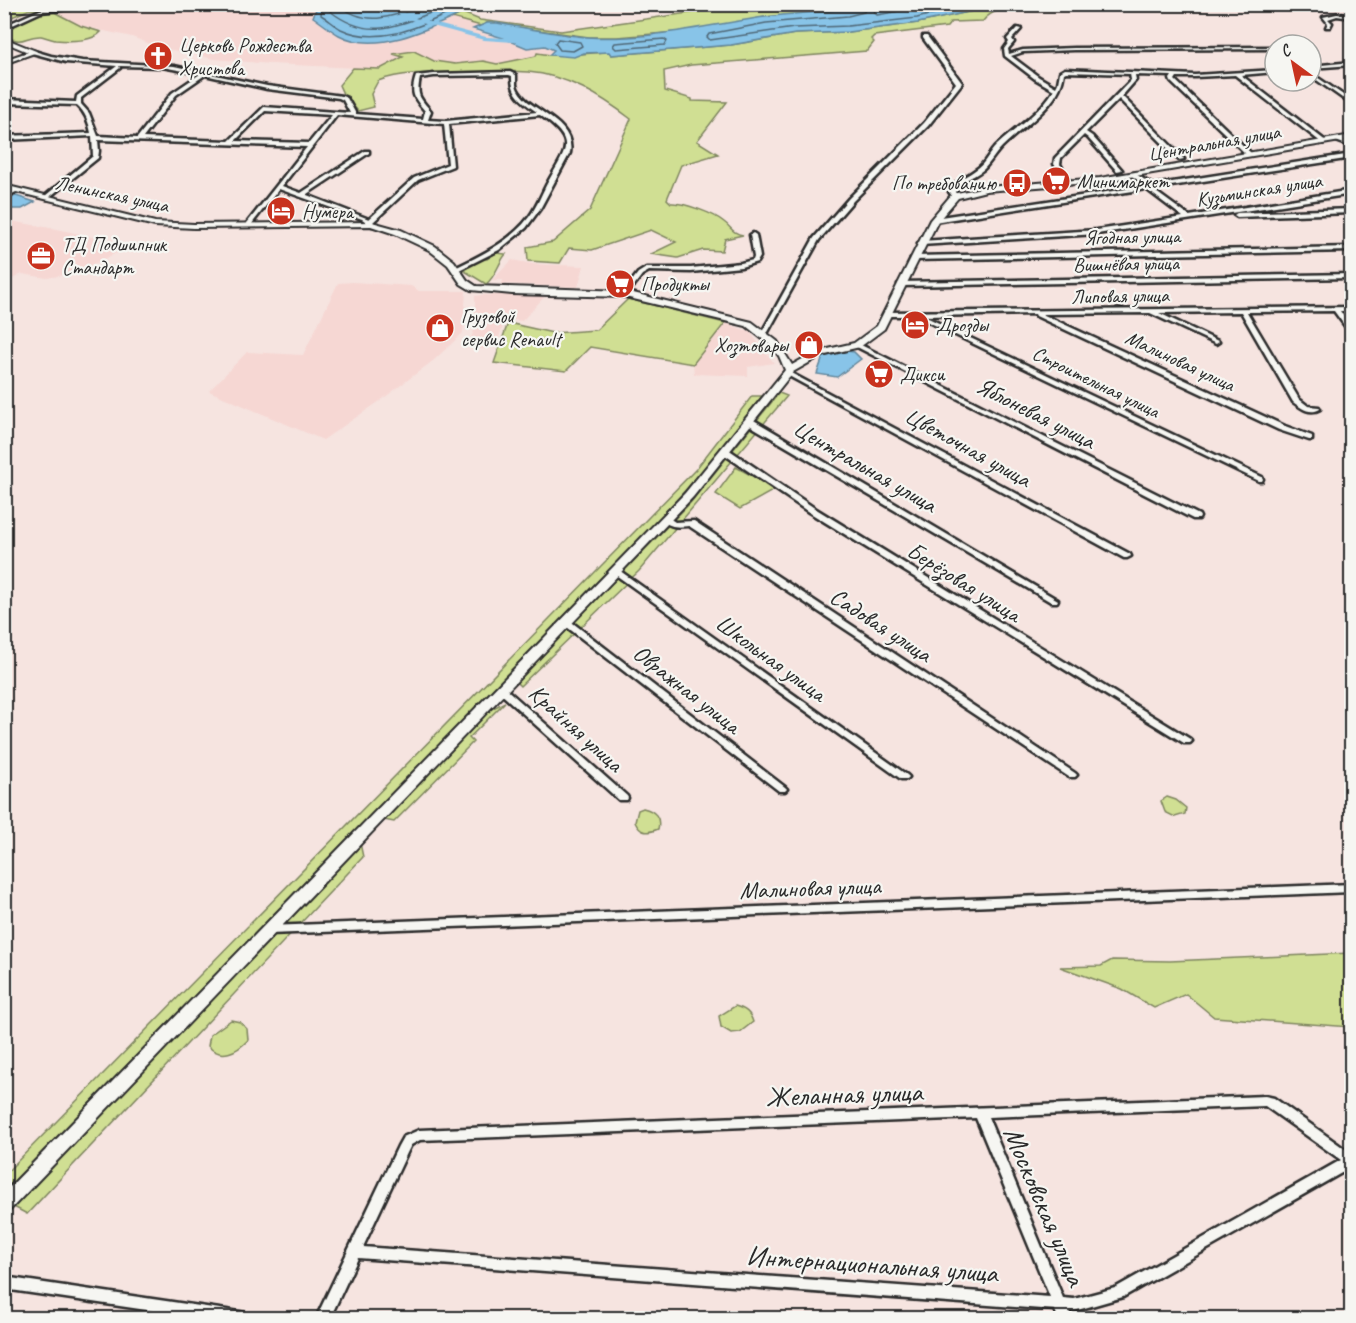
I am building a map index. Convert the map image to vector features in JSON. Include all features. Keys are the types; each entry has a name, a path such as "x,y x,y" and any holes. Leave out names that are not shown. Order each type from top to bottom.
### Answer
{"street":[{"path":"4,26 47,9 114,4"},
{"path":"1328,26 1330,23 1324,18 1337,15 1352,16"},
{"path":"1019,29 1009,39 1012,42 1006,49 1007,56 1023,66 1038,80 1056,89"},
{"path":"790,372 783,356 765,332 816,239 850,198 920,130 959,83 925,38"},
{"path":"4,40 58,59 120,67 163,66 257,86 340,97 345,99 354,115"},
{"path":"1007,56 1023,51 1074,49 1263,48"},
{"path":"4,62 34,52"},
{"path":"1323,66 1352,63"},
{"path":"78,104 79,97 120,67"},
{"path":"783,356 818,354 857,345 881,327 921,243 934,220 955,196 952,192 954,186 982,168 998,148 1051,100 1062,82 1062,72 1065,70 1176,75 1263,72"},
{"path":"140,138 174,94 204,73"},
{"path":"1068,184 1056,160 1134,81 1132,73"},
{"path":"425,120 428,111 414,92 418,77 513,74 514,88 520,96 543,113 564,134 569,145 565,158 532,216 509,240 456,270"},
{"path":"1237,74 1324,142"},
{"path":"1176,75 1173,81 1249,154"},
{"path":"1323,83 1352,104"},
{"path":"1119,96 1180,159"},
{"path":"4,101 78,104 85,108 98,146 94,159 47,197"},
{"path":"232,141 264,109 446,123 543,113"},
{"path":"249,224 336,113"},
{"path":"278,187 371,222 416,179 451,165 446,123"},
{"path":"1083,132 1119,170"},
{"path":"4,138 94,136 111,140 140,138 311,145"},
{"name":"Центральная улица","path":"955,196 986,189 1068,184 1134,175 1352,137"},
{"path":"98,146 111,140"},
{"path":"1338,140 1352,145"},
{"path":"307,198 304,197 304,193 367,152"},
{"path":"934,220 1352,156"},
{"path":"1134,175 1187,218"},
{"name":"Ленинская улица","path":"4,187 155,224 371,222 398,232 443,255 466,285 491,290 625,294 749,324 765,332"},
{"path":"4,196 18,190"},
{"name":"Кузьминская улица","path":"921,243 1097,232 1352,192"},
{"path":"1198,216 1352,212"},
{"path":"625,294 640,274 648,269 691,270 750,264 757,257 753,235"},
{"name":"Ягодная улица","path":"914,258 1352,249"},
{"name":"Вишнёвая улица","path":"901,284 1352,276"},
{"name":"Липовая улица","path":"888,314 1244,312 1352,309"},
{"path":"1336,310 1352,332"},
{"path":"1148,311 1216,342"},
{"path":"1244,312 1296,400 1306,408 1316,409"},
{"name":"Малиновая улица","path":"1036,314 1282,428 1309,438"},
{"name":"Строительная улица","path":"918,315 1259,479"},
{"name":"Яблоневая улица","path":"857,345 1196,517"},
{"path":"4,1204 666,520 790,372 818,354"},
{"name":"Цветочная улица","path":"790,372 1127,556"},
{"name":"Центральная улица","path":"749,421 1054,600"},
{"name":"Берёзовая улица","path":"725,451 810,509 1187,741"},
{"name":"Садовая улица","path":"666,520 674,525 691,523 1072,775"},
{"name":"Школьная улица","path":"616,571 904,777"},
{"name":"Овражная улица","path":"566,622 782,789"},
{"name":"Крайняя улица","path":"501,689 622,798"},
{"name":"Малиновая улица","path":"269,930 1352,888"},
{"name":"Желанная улица","path":"354,1252 407,1141 419,1136 1270,1102 1351,1161"},
{"name":"Московская улица","path":"980,1112 1065,1318"},
{"name":"Интернациональная улица","path":"354,1252 1074,1305 1118,1293 1351,1161"},
{"path":"323,1318 354,1252"},
{"path":"4,1283 240,1318"}],"shaded area":[{"path":"178,5 318,5 313,17 340,35 420,30 452,18 481,26 473,29 477,32 503,38 527,48 545,46 554,51 549,55 537,53 536,56 520,61 497,64 483,61 455,64 434,61 414,52 395,54 404,57 380,69 271,64 214,59 158,47 132,37 81,26 52,11"},
{"path":"4,220 57,229 131,246 75,273 47,278 22,274 5,283"},
{"path":"512,260 533,264 584,266 578,287 502,284 503,280 492,280"},
{"path":"338,283 411,286 419,291 466,291 463,333 434,360 323,440 209,391 247,352 303,355"},
{"path":"546,295 522,321 475,315 475,296"},
{"path":"482,319 504,322 497,344 488,343 486,349 467,347 478,321"},
{"path":"725,323 750,332 774,363 748,367 748,376 694,374 693,364"}],"green space":[{"path":"5,5 101,5 28,10 5,20"},
{"path":"457,5 465,5 468,10 465,14 480,20 561,31 731,7 874,5 848,10 765,17 701,30 617,37 589,37 487,23 481,26 452,18 463,13"},
{"path":"1000,5 1029,5 992,13 983,21 951,22 947,27 874,36 871,39 874,42 867,51 691,65 664,71 665,91 692,99 692,101 727,102 697,141 718,154 681,165 667,199 671,203 691,206 714,216 734,232 743,235 725,239 722,251 703,250 678,258 651,254 676,242 651,230 592,250 569,248 560,263 528,261 527,247 553,242 590,210 631,119 608,102 583,88 556,77 514,71 400,75 378,81 371,94 374,107 358,111 344,96 339,85 353,68 380,69 403,57 393,54 414,51 434,61 455,64 483,61 497,64 536,56 537,53 565,55 609,52 612,55 731,45 795,34 848,32 918,23"},
{"path":"52,11 81,26 101,32 92,38 72,41 41,36 16,40 5,35 7,29 37,15"},
{"path":"496,253 506,254 486,284 463,270 481,258 487,259"},
{"path":"628,299 725,323 693,364 590,347 566,371 494,363 508,323 553,333 596,330"},
{"path":"779,393 787,396 639,571 520,686 516,682 691,502"},
{"path":"752,396 762,396 669,509 5,1190 5,1174 696,469"},
{"path":"736,467 776,489 740,509 716,494"},
{"path":"505,702 469,738 473,742 394,822 384,820 491,709"},
{"path":"1167,797 1176,800 1186,808 1185,814 1175,817 1165,812 1161,801"},
{"path":"643,808 656,815 659,821 658,829 650,832 637,826 635,822 638,810"},
{"path":"360,843 363,857 27,1214 12,1206"},
{"path":"1351,953 1351,1027 1214,1017 1186,994 1154,1008 1122,989 1060,967 1101,966 1112,960 1170,961"},
{"path":"735,1006 747,1011 753,1022 740,1032 731,1033 721,1027 719,1016"},
{"path":"231,1020 240,1022 247,1029 248,1040 234,1051 218,1053 208,1046 210,1035"}],"water":[{"path":"318,4 457,5 463,13 402,38 369,42 339,35 313,17"},
{"path":"874,5 1000,5 918,23 848,32 795,34 731,45 611,55 609,52 584,53 574,57 549,55 554,50 545,46 527,48 473,29 487,23 497,23 576,36 632,37 765,17"},
{"path":"16,196 35,202 22,209 5,209 5,199"},
{"path":"847,351 854,352 861,359 837,377 817,374 823,357"}],"waterway":[{"path":"387,4 409,18 486,39 528,41"}],"place":[{"name":"Церковь Рождества Христова","path":"158,56"},
{"name":"Минимаркет","path":"1056,181"},
{"name":"По требованию","path":"1017,183"},
{"name":"Нумера","path":"281,211"},
{"name":"ТД Подшипник Стандарт","path":"41,256"},
{"name":"Продукты","path":"620,284"},
{"name":"Дрозды","path":"915,325"},
{"name":"Грузовой сервис Renault","path":"440,328"},
{"name":"Хозтовары","path":"809,345"},
{"name":"Дикси","path":"879,374"}]}
